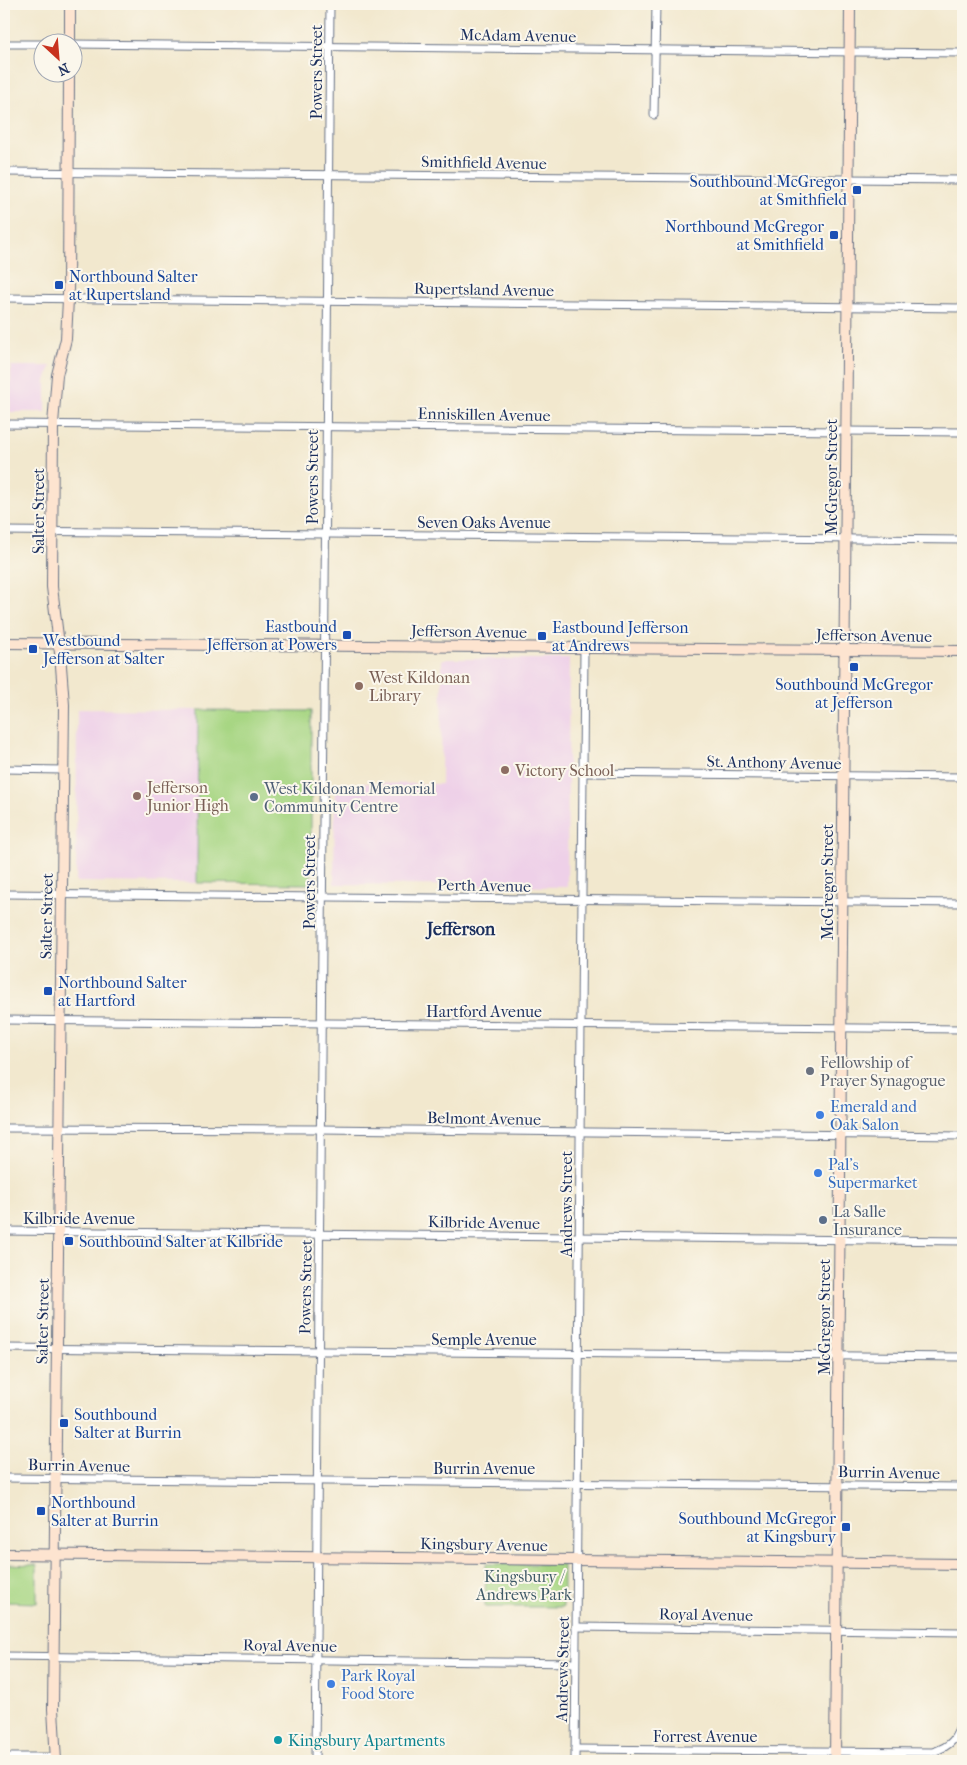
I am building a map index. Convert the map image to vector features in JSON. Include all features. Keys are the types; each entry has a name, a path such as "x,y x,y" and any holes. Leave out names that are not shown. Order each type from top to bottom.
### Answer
{"main road":[{"path":"70,4 71,32"},
{"name":"McGregor Street","path":"835,1756 850,4"},
{"name":"Salter Street","path":"55,1759 53,1657 64,705 52,587 53,424 57,375 66,339 68,299 69,82"},
{"name":"Jefferson Avenue","path":"4,643 324,644 963,651"},
{"name":"Kingsbury Avenue","path":"4,1554 963,1564"}],"street":[{"name":"Powers Street","path":"315,1761 330,4"},
{"path":"654,115 656,4"},
{"name":"McAdam Avenue","path":"82,43 963,53"},
{"path":"4,44 32,44"},
{"name":"Smithfield Avenue","path":"4,172 963,180"},
{"name":"Rupertsland Avenue","path":"4,298 963,308"},
{"name":"Enniskillen Avenue","path":"4,424 963,432"},
{"name":"Seven Oaks Avenue","path":"4,531 963,540"},
{"name":"Andrews Street","path":"575,1761 584,647"},
{"path":"4,769 63,770"},
{"name":"St. Anthony Avenue","path":"584,773 963,777"},
{"name":"Perth Avenue","path":"4,894 963,903"},
{"name":"Hartford Avenue","path":"4,1020 963,1029"},
{"name":"Belmont Avenue","path":"4,1128 320,1129 963,1136"},
{"name":"Kilbride Avenue","path":"4,1231 963,1242"},
{"name":"Semple Avenue","path":"4,1348 963,1357"},
{"name":"Burrin Avenue","path":"4,1478 963,1487"},
{"name":"Royal Avenue","path":"576,1626 963,1632"},
{"name":"Royal Avenue","path":"4,1656 575,1662"},
{"name":"Forrest Avenue","path":"575,1749 835,1756 932,1752 946,1748 956,1738 963,1719"},
{"path":"4,1757 55,1759"}],"shaded area":[{"path":"11,366 51,366 46,381 46,412 10,412"},
{"name":"Victory School","path":"442,659 569,659 567,887 334,884 335,783 441,784"},
{"name":"Jefferson Junior High","path":"77,709 198,710 197,883 76,882"}],"green space":[{"name":"West Kildonan Memorial Community Centre","path":"198,710 311,711 311,884 197,883"},
{"path":"4,1564 37,1565 37,1603 4,1602"},
{"name":"Kingsbury / Andrews Park","path":"486,1564 563,1564 563,1607 485,1607"}],"place":[{"name":"Southbound McGregor at Smithfield","path":"857,190"},
{"name":"Northbound McGregor at Smithfield","path":"834,235"},
{"name":"Northbound Salter at Rupertsland","path":"59,285"},
{"name":"Eastbound Jefferson at Powers","path":"347,635"},
{"name":"Eastbound Jefferson at Andrews","path":"542,636"},
{"name":"Westbound Jefferson at Salter","path":"33,649"},
{"name":"Southbound McGregor at Jefferson","path":"854,667"},
{"name":"West Kildonan Library","path":"359,686"},
{"name":"Victory School","path":"505,770"},
{"name":"Jefferson Junior High","path":"137,796"},
{"name":"West Kildonan Memorial Community Centre","path":"254,797"},
{"name":"Northbound Salter at Hartford","path":"48,991"},
{"name":"Fellowship of Prayer Synagogue","path":"810,1071"},
{"name":"Emerald and Oak Salon","path":"820,1115"},
{"name":"Pal's Supermarket","path":"818,1173"},
{"name":"La Salle Insurance","path":"823,1220"},
{"name":"Southbound Salter at Kilbride","path":"69,1241"},
{"name":"Southbound Salter at Burrin","path":"64,1423"},
{"name":"Northbound Salter at Burrin","path":"41,1511"},
{"name":"Southbound McGregor at Kingsbury","path":"846,1527"},
{"name":"Park Royal Food Store","path":"331,1684"},
{"name":"Kingsbury Apartments","path":"278,1740"}],"district":[{"name":"Jefferson","path":"461,929"}]}
